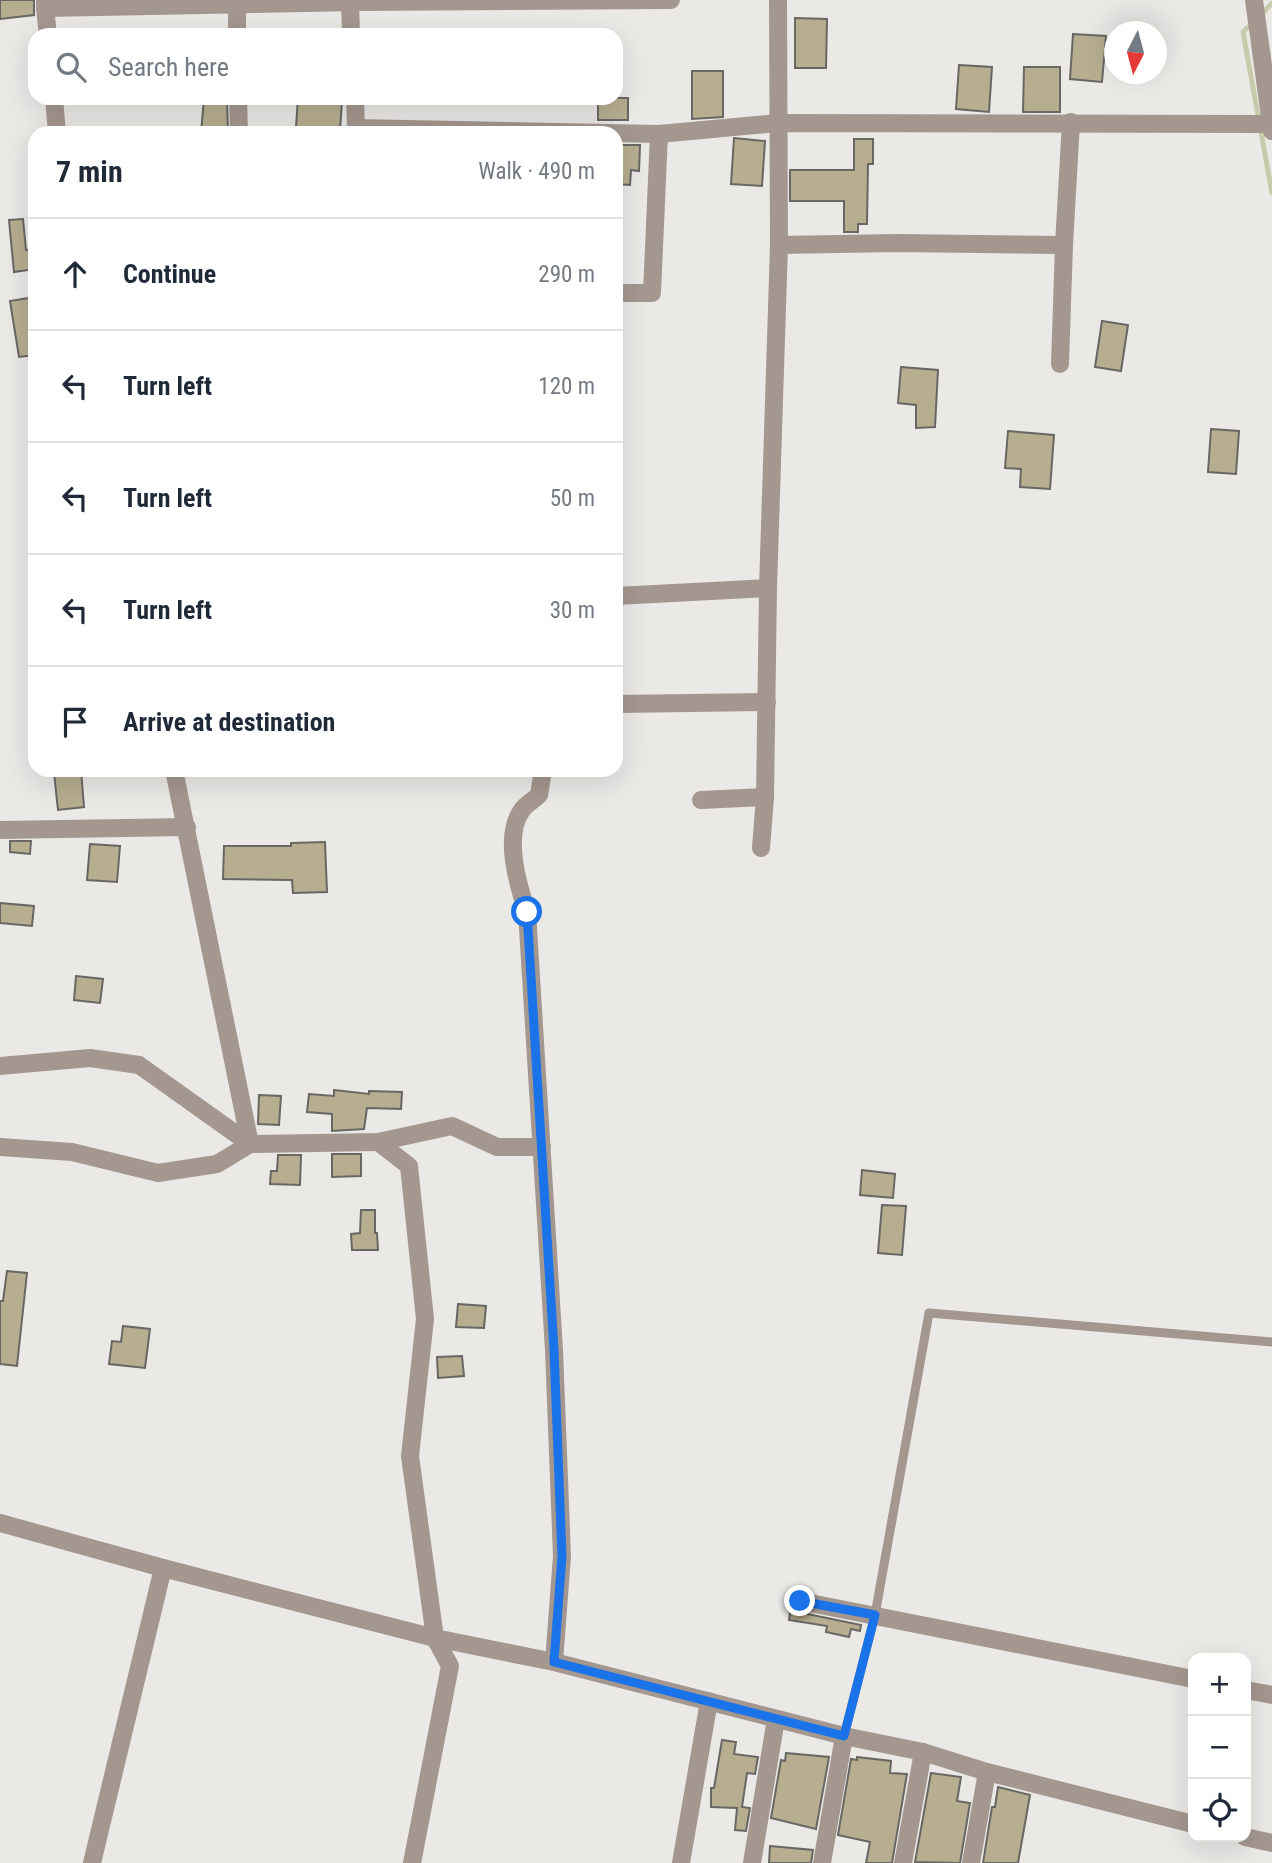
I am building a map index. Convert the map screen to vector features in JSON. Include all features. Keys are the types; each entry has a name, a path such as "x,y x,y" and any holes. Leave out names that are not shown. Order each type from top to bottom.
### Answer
{"street":[{"path":"47,28 45,4 671,0"},
{"path":"761,848 765,797 768,588 779,245 778,0"},
{"path":"350,2 351,28"},
{"path":"237,4 237,28"},
{"path":"623,134 659,134 778,123 1071,122 1265,126 1255,5"},
{"path":"55,105 56,126"},
{"path":"238,105 239,126"},
{"path":"355,105 356,126"},
{"path":"1060,364 1071,122"},
{"path":"623,293 652,293 659,134"},
{"path":"779,245 1064,245"},
{"path":"623,596 768,588"},
{"path":"623,704 767,702"},
{"path":"176,777 250,1144"},
{"path":"542,777 539,796 522,810 514,835 514,873 527,912 554,1350 562,1556 554,1662"},
{"path":"701,800 765,797"},
{"path":"0,830 187,827"},
{"path":"0,1066 90,1058 139,1065 250,1144"},
{"path":"0,1147 72,1152 158,1172 218,1164 250,1144 378,1142 452,1126 497,1147 542,1147"},
{"path":"378,1142 409,1166 425,1319 410,1456 435,1638 450,1666 412,1863"},
{"path":"0,1523 435,1638 554,1662 844,1736 923,1752 987,1772 1188,1823"},
{"path":"92,1863 163,1568"},
{"path":"800,1601 1188,1678"},
{"path":"1251,1691 1272,1695"},
{"path":"681,1863 709,1702"},
{"path":"752,1863 776,1719"},
{"path":"822,1863 844,1736"},
{"path":"903,1863 923,1752"},
{"path":"971,1863 987,1772"},
{"path":"1251,1838 1272,1843"}],"lane":[{"path":"844,1736 875,1615 929,1313 1272,1342"}],"building":[{"path":"0,0 34,0 34,15 0,19"},
{"path":"795,18 827,19 826,68 795,68"},
{"path":"1073,34 1104,36 1102,82 1070,79"},
{"path":"959,65 992,67 989,112 956,109"},
{"path":"1024,67 1060,67 1060,112 1023,112"},
{"path":"692,71 723,71 723,117 692,119"},
{"path":"623,98 628,98 628,120 598,120 598,105 623,105"},
{"path":"203,105 227,105 228,126 202,126"},
{"path":"298,105 342,105 340,126 296,126"},
{"path":"734,138 765,141 762,186 731,184"},
{"path":"854,139 873,139 873,164 868,164 867,224 858,224 858,232 844,232 844,201 790,201 790,170 854,170"},
{"path":"623,145 640,145 639,171 631,170 630,185 623,184"},
{"path":"23,219 28,270 14,272 9,220"},
{"path":"28,298 28,356 19,357 10,301"},
{"path":"1102,321 1128,325 1121,371 1095,367"},
{"path":"901,367 938,370 935,427 916,428 916,405 898,403"},
{"path":"1211,429 1239,431 1236,474 1208,472"},
{"path":"1008,431 1054,435 1050,489 1020,487 1021,469 1005,468"},
{"path":"54,777 82,777 84,807 58,810"},
{"path":"10,841 31,841 30,854 10,852"},
{"path":"325,842 327,892 293,893 292,880 223,879 224,846 291,846 291,843"},
{"path":"90,844 120,846 117,882 87,880"},
{"path":"0,903 34,906 32,926 0,923"},
{"path":"76,976 103,979 100,1003 74,1000"},
{"path":"334,1090 369,1094 369,1091 402,1092 401,1109 367,1108 364,1129 332,1131 332,1114 307,1112 309,1094 334,1096"},
{"path":"259,1095 281,1096 279,1125 258,1124"},
{"path":"332,1154 361,1154 361,1176 332,1177"},
{"path":"278,1155 301,1155 300,1185 270,1184 271,1171 277,1171"},
{"path":"862,1170 895,1174 893,1198 860,1195"},
{"path":"882,1205 906,1206 902,1255 878,1253"},
{"path":"361,1210 375,1210 378,1250 352,1250 351,1234 360,1233"},
{"path":"7,1271 27,1273 17,1366 0,1364 0,1301 3,1301"},
{"path":"458,1304 486,1306 484,1328 456,1327"},
{"path":"123,1326 150,1329 145,1368 109,1364 112,1341 121,1342"},
{"path":"462,1356 464,1376 438,1378 437,1357"},
{"path":"791,1607 798,1612 861,1625 860,1631 851,1629 849,1637 826,1632 827,1626 789,1620"},
{"path":"722,1740 736,1742 734,1754 758,1757 755,1774 747,1773 742,1807 750,1808 746,1831 735,1830 737,1808 711,1807 711,1788 714,1788"},
{"path":"786,1753 829,1757 816,1829 771,1818 781,1760 785,1761"},
{"path":"857,1757 891,1761 890,1773 907,1774 892,1863 866,1863 870,1842 838,1835 851,1759 857,1760"},
{"path":"931,1773 961,1777 957,1801 970,1803 960,1863 915,1862"},
{"path":"998,1787 1030,1795 1018,1863 983,1863"},
{"path":"770,1846 813,1850 811,1863 769,1863"}],"waterway":[{"path":"1261,15 1272,3"},
{"path":"1254,21 1243,32 1272,193"}],"route":[{"path":"527,912 554,1350 562,1556 554,1662 844,1736 875,1615 800,1601"}]}
